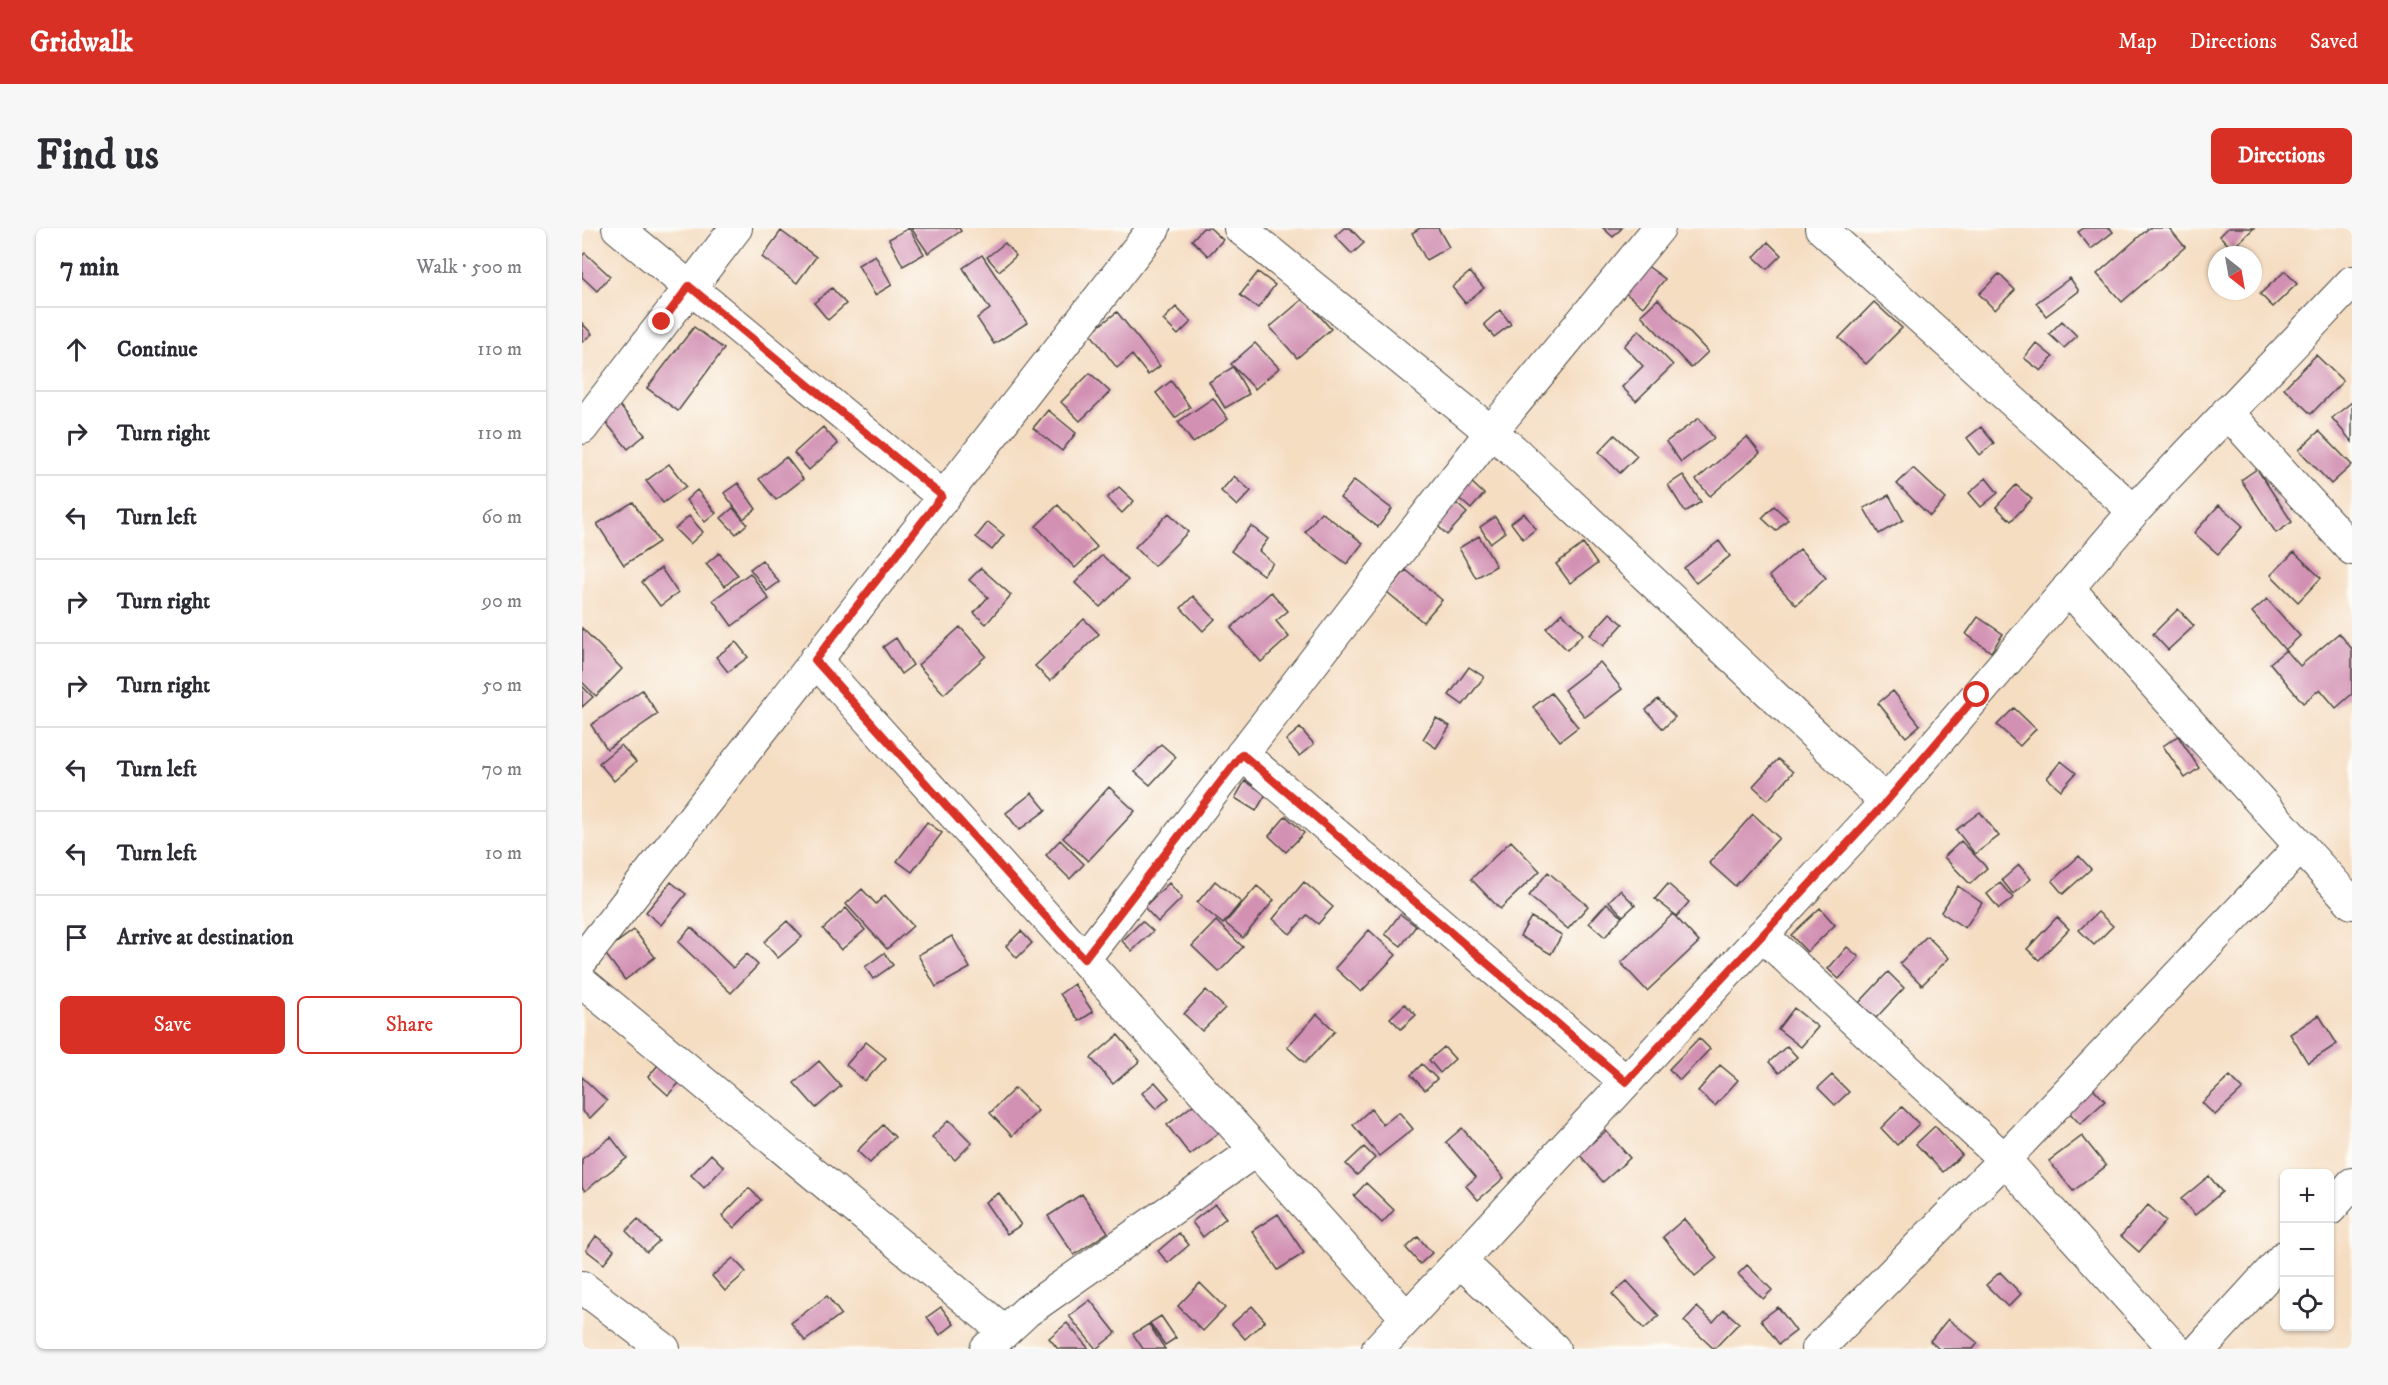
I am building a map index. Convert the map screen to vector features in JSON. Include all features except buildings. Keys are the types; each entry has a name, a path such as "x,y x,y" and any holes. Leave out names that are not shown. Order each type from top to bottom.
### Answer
{"street":[{"path":"618,228 942,496"},
{"path":"582,428 689,286 736,228"},
{"path":"582,960 942,496 1154,228"},
{"path":"1240,228 1522,458 1886,802"},
{"path":"1084,959 1491,432 1659,228"},
{"path":"1821,228 2134,511"},
{"path":"1378,1349 1886,802 2134,511 2352,282"},
{"path":"2227,412 2352,549"},
{"path":"2068,588 2352,903"},
{"path":"815,660 1407,1318"},
{"path":"1242,754 1626,1082"},
{"path":"1818,1349 2004,1159 2301,846"},
{"path":"1762,935 2004,1159 2175,1349"},
{"path":"582,982 995,1340 1027,1311 1256,1150"},
{"path":"2334,1204 2352,1184"},
{"path":"1460,1261 1554,1349"},
{"path":"2199,1349 2280,1261"},
{"path":"582,1287 664,1349"}],"route":[{"path":"662,322 689,286 942,496 815,660 1084,959 1242,754 1626,1082 1886,802 1977,695"}]}
